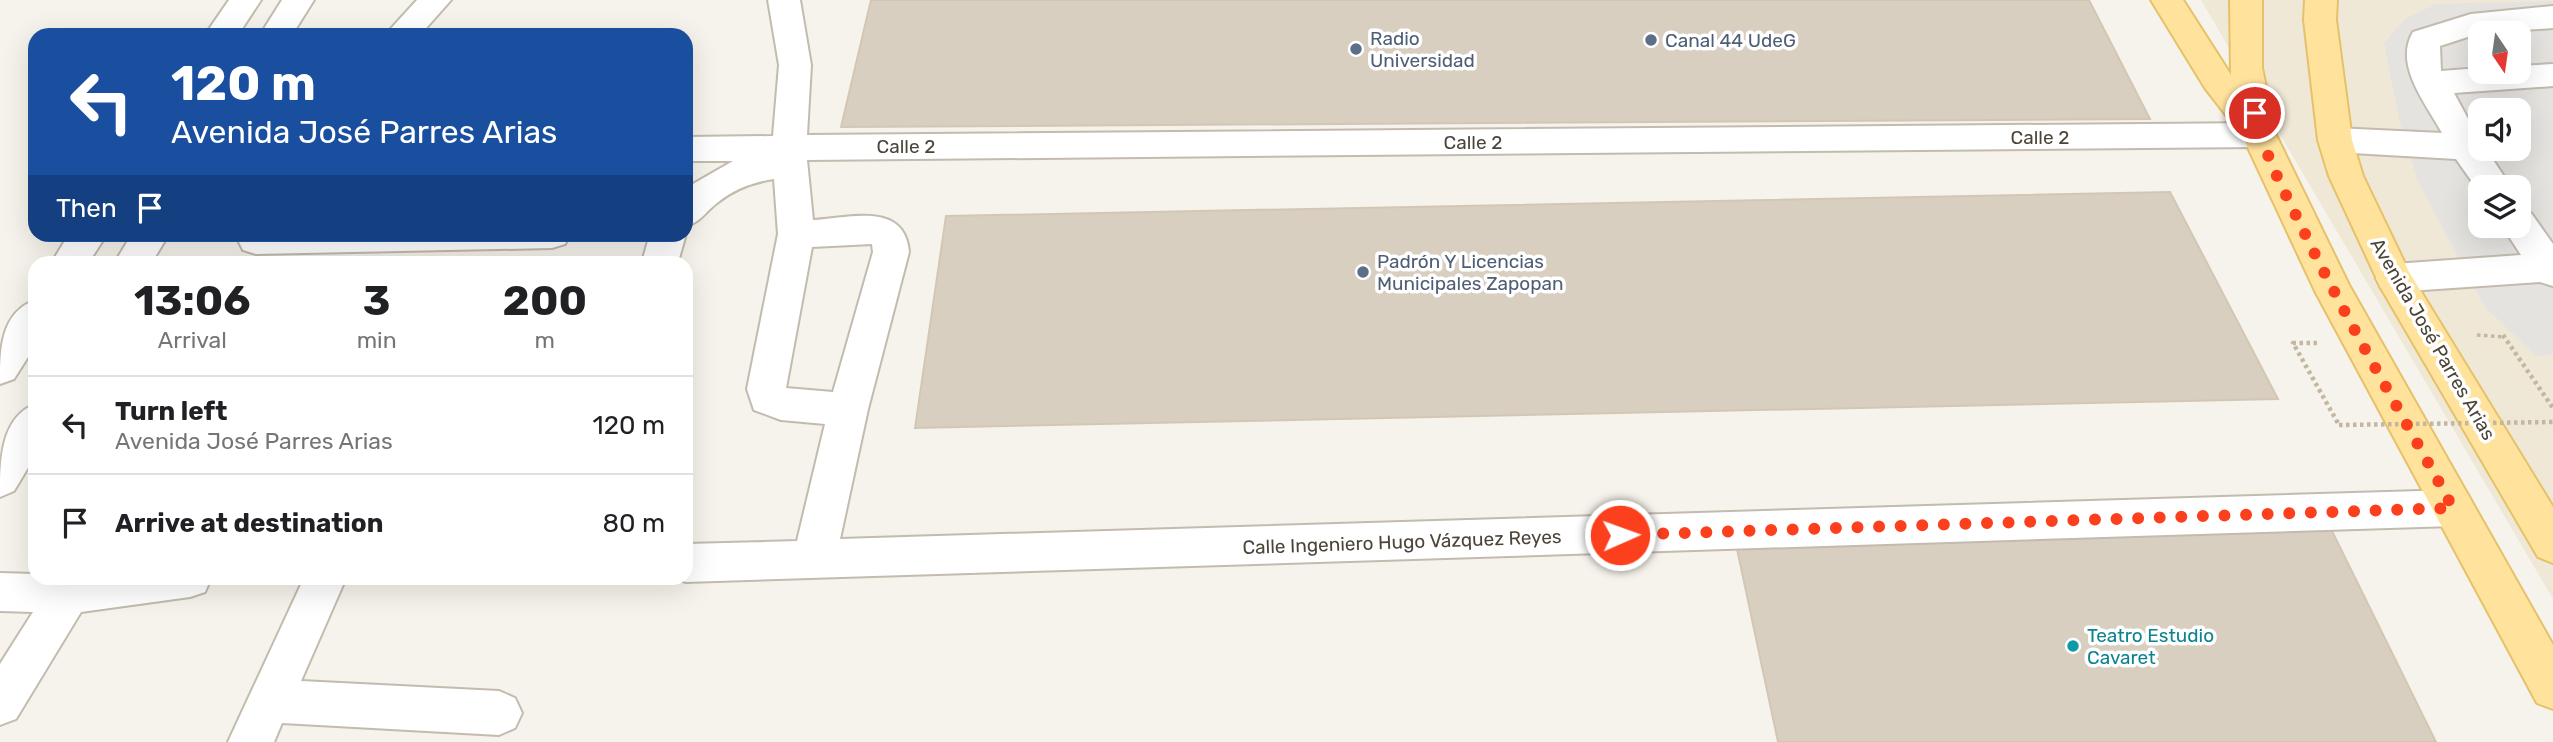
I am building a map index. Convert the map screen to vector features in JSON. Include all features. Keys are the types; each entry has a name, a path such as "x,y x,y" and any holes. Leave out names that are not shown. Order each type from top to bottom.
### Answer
{"main road":[{"path":"2167,0 2217,80 2259,135 2333,291 2553,688"},
{"path":"2246,0 2246,68 2259,135"},
{"name":"Avenida José Parres Arias","path":"2321,0 2320,20 2335,140 2346,176 2394,278 2553,544"}],"street":[{"path":"226,28 246,0"},
{"path":"280,28 298,0"},
{"path":"408,28 435,0"},
{"path":"784,0 795,65 790,156 796,234 766,388 768,399 781,404 848,409"},
{"path":"2486,175 2466,147 2423,67 2424,40 2451,28 2508,20 2553,18"},
{"path":"2431,83 2553,75"},
{"name":"Calle 2","path":"693,149 790,156 2259,135"},
{"path":"2335,140 2466,147"},
{"path":"693,206 705,193 745,170 790,156"},
{"path":"796,234 882,230 890,239 891,252 848,409 814,560"},
{"path":"2529,238 2551,270"},
{"path":"253,246 353,242"},
{"path":"2394,278 2551,270"},
{"path":"0,368 28,326"},
{"path":"0,479 28,433"},
{"name":"Calle Ingeniero Hugo Vázquez Reyes","path":"693,563 2453,508"},
{"path":"251,742 322,585"},
{"path":"0,592 74,586"},
{"path":"0,704 74,586"},
{"path":"270,701 499,713"}],"path":[{"path":"2503,335 2553,408"},
{"path":"2293,343 2339,425 2553,422"}],"shaded area":[{"path":"2201,0 2553,0 2553,599"},
{"path":"2553,1 2553,354 2536,356 2485,307 2418,182 2400,123 2384,43 2405,19 2436,4"}],"building":[{"path":"871,0 2089,0 2150,119 841,127"},
{"path":"2170,192 2278,399 915,428 946,216"},
{"name":"Teatro Estudio Cavaret","path":"2330,527 2436,742 1778,742 1737,549"}],"place":[{"name":"Canal 44 UdeG","path":"1651,40"},
{"name":"Radio Universidad","path":"1356,49"},
{"name":"Padrón Y Licencias Municipales Zapopan","path":"1363,272"},
{"name":"Teatro Estudio Cavaret","path":"2073,646"}],"route":[{"path":"1620,535 2453,508 2333,291 2259,135 2255,113"}]}
